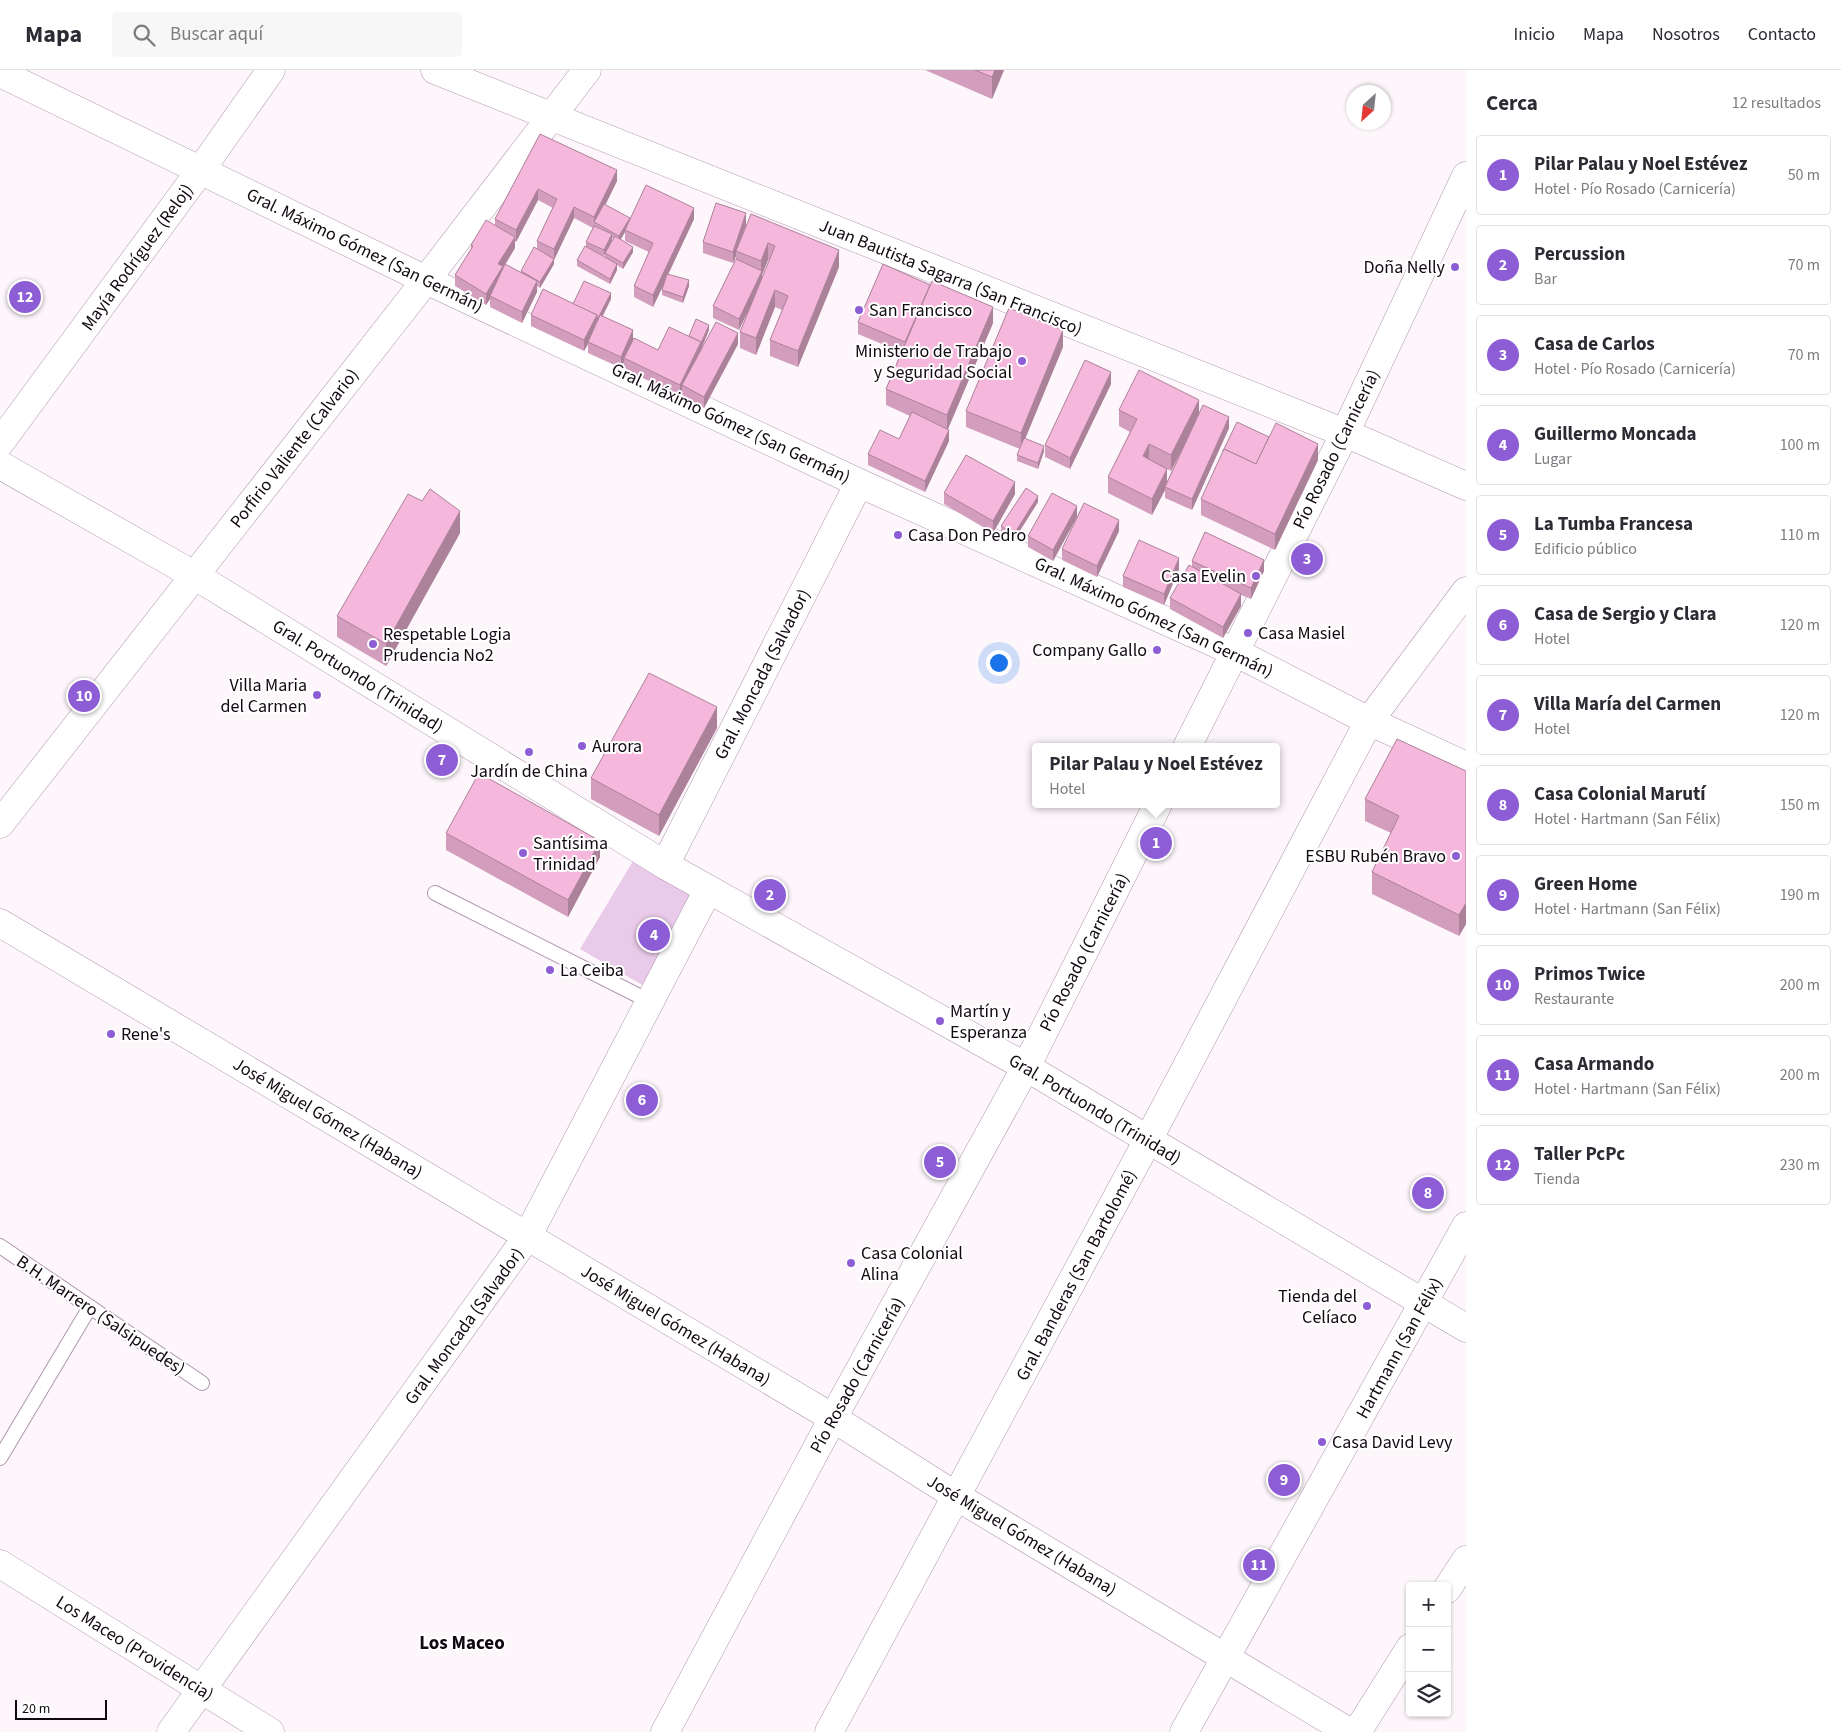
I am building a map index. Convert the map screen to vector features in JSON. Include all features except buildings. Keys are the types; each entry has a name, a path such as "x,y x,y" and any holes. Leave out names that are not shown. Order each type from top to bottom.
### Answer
{"street":[{"name":"Mayía Rodríguez (Reloj)","path":"0,443 200,171 271,70"},
{"name":"Juan Bautista Sagarra (San Francisco)","path":"436,70 1345,433 1466,486"},
{"name":"Porfirio Valiente (Calvario)","path":"0,824 426,280 587,70"},
{"name":"Gral. Máximo Gómez (San Germán)","path":"0,73 426,280 859,483 1235,652 1369,721 1466,766"},
{"name":"Pío Rosado (Carnicería)","path":"1189,743 1345,433 1466,176"},
{"name":"Gral. Portuondo (Trinidad)","path":"0,465 194,575 664,865 1026,1067 1424,1305 1466,1328"},
{"name":"Gral. Moncada (Salvador)","path":"664,865 859,483"},
{"name":"Gral. Banderas (San Bartolomé)","path":"829,1732 1148,1140 1369,721 1466,591"},
{"name":"Pío Rosado (Carnicería)","path":"665,1732 833,1418 1026,1067 1156,808"},
{"name":"Gral. Moncada (Salvador)","path":"170,1732 527,1237 708,890"},
{"name":"José Miguel Gómez (Habana)","path":"0,923 833,1418 956,1496 1348,1732"},
{"name":"Hartmann (San Félix)","path":"1184,1732 1424,1305 1466,1226"},
{"path":"1451,1583 1466,1560"},
{"name":"Los Maceo (Providencia)","path":"0,1564 270,1732"},
{"path":"1357,1732 1406,1654"}],"lane":[{"path":"435,893 651,1002"},
{"name":"B.H. Marrero (Salsipuedes)","path":"0,1246 202,1383"},
{"path":"0,1458 90,1307"}],"shaded area":[{"path":"633,861 695,896 644,986 580,949"}],"place":[{"name":"Doña Nelly","path":"1455,267"},
{"name":"Taller PcPc","path":"25,297"},
{"name":"San Francisco","path":"859,310"},
{"name":"Ministerio de Trabajo y Seguridad Social","path":"1022,361"},
{"name":"Casa Don Pedro","path":"898,535"},
{"name":"Casa de Carlos","path":"1307,559"},
{"name":"Casa Evelin","path":"1256,576"},
{"name":"Casa Masiel","path":"1248,633"},
{"name":"Respetable Logia Prudencia No2","path":"373,644"},
{"name":"Company Gallo","path":"1157,650"},
{"name":"Villa Maria del Carmen","path":"317,695"},
{"name":"Primos Twice","path":"84,696"},
{"name":"Aurora","path":"582,746"},
{"name":"Jardín de China","path":"529,752"},
{"name":"Villa María del Carmen","path":"442,760"},
{"name":"Pilar Palau y Noel Estévez","path":"1156,843"},
{"name":"Santísima Trinidad","path":"523,853"},
{"name":"ESBU Rubén Bravo","path":"1456,856"},
{"name":"Percussion","path":"770,895"},
{"name":"Guillermo Moncada","path":"654,935"},
{"name":"La Ceiba","path":"550,970"},
{"name":"Martín y Esperanza","path":"940,1021"},
{"name":"Rene's","path":"111,1034"},
{"name":"Casa de Sergio y Clara","path":"642,1100"},
{"name":"La Tumba Francesa","path":"940,1162"},
{"name":"Casa Colonial Marutí","path":"1428,1193"},
{"name":"Casa Colonial Alina","path":"851,1263"},
{"name":"Tienda del Celíaco","path":"1367,1306"},
{"name":"Casa David Levy","path":"1322,1442"},
{"name":"Green Home","path":"1284,1480"},
{"name":"Casa Armando","path":"1259,1565"}],"district":[{"name":"Los Maceo","path":"462,1642"}]}
